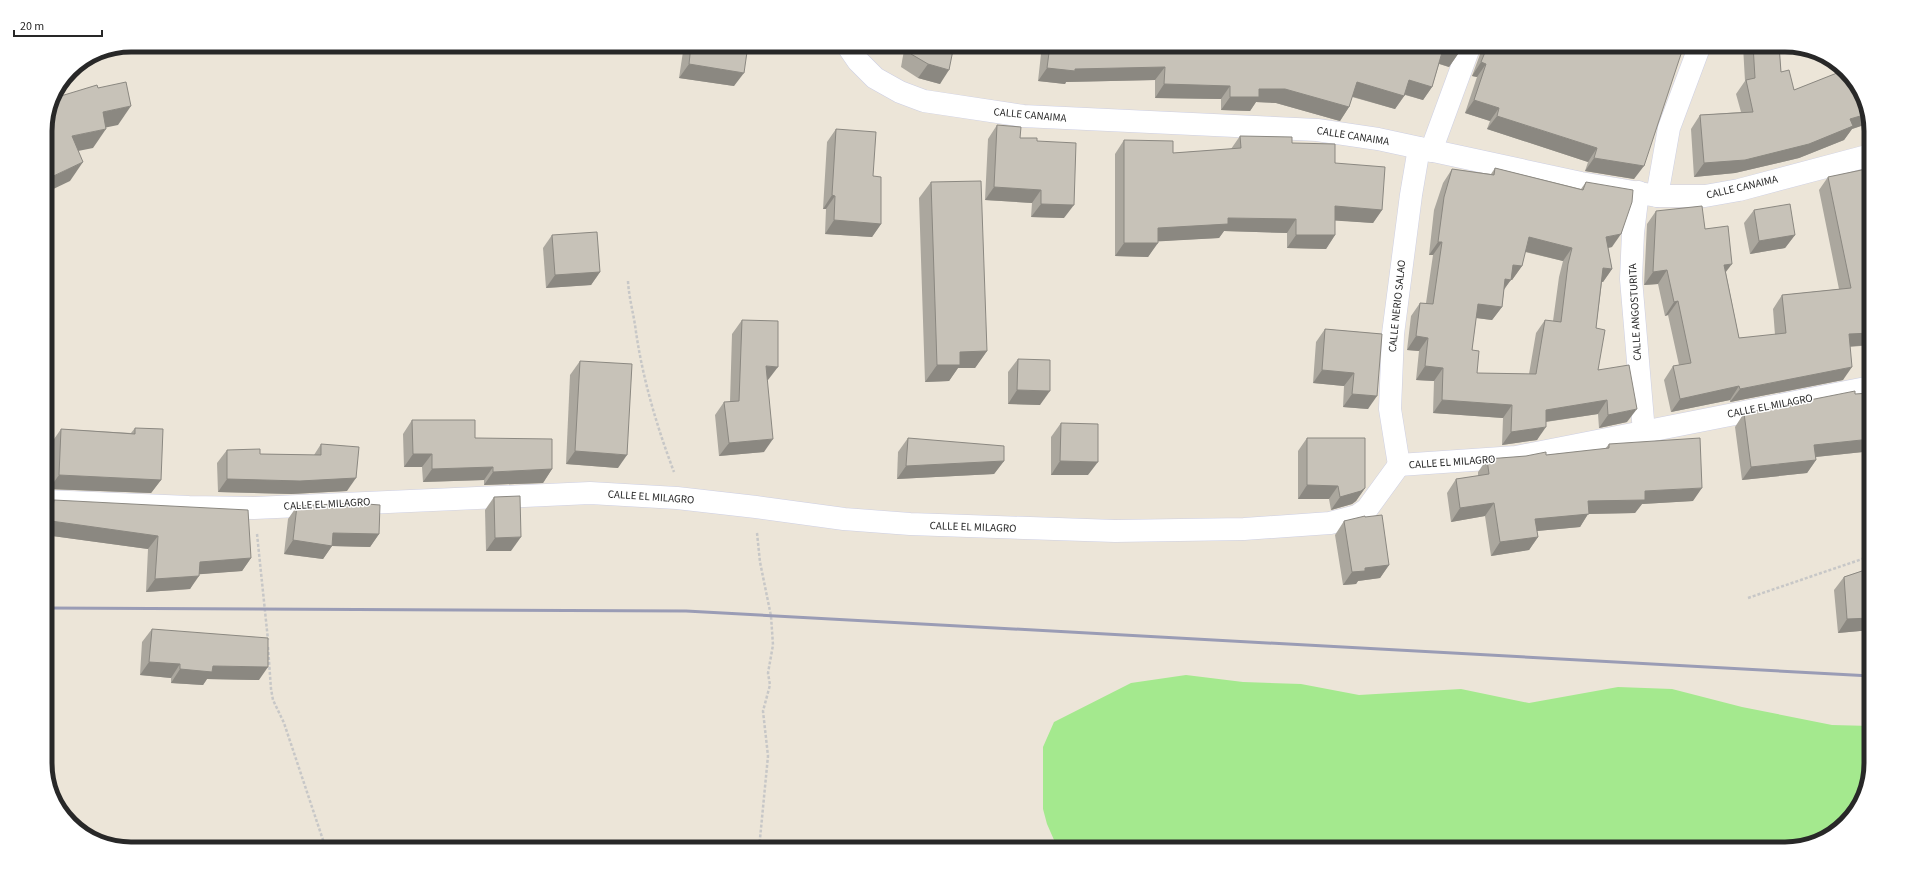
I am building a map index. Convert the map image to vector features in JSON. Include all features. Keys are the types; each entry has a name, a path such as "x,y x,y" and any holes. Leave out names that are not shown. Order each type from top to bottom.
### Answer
{"street":[{"name":"CALLE CANAIMA","path":"853,52 858,61 875,78 900,92 924,101 968,109 1023,116 1317,130 1378,139 1581,183 1647,194 1678,197 1712,195 1739,190 1864,157"},
{"name":"CALLE NERIO SALAO","path":"1398,465 1390,409 1393,334 1411,195 1425,149 1467,52"},
{"name":"CALLE ANGOSTURITA","path":"1644,432 1631,279 1633,233 1669,128 1697,52"},
{"name":"CALLE EL MILAGRO","path":"52,501 254,508 590,493 677,498 756,506 844,519 910,524 1115,531 1259,528 1330,523 1357,516 1367,508 1398,465 1516,457 1864,389"}],"path":[{"path":"628,281 628,294 639,352 660,435 674,472 677,498"},
{"path":"756,506 760,562 771,616 773,645 768,673 770,685 763,711 768,756 760,842"},
{"path":"254,508 266,609 273,700 284,723 324,842"},
{"path":"1748,598 1864,558"}],"green space":[{"path":"1186,675 1243,682 1301,684 1359,695 1461,689 1529,703 1618,687 1672,689 1742,707 1832,725 1864,726 1863,773 1860,788 1851,807 1837,822 1829,829 1810,838 1785,842 1055,842 1047,824 1043,809 1043,747 1054,722 1131,683"}],"building":[{"path":"690,52 747,52 744,73 689,64"},
{"path":"911,52 953,52 949,70 928,64 911,54"},
{"path":"1049,52 1442,52 1432,87 1409,80 1404,96 1357,82 1349,107 1285,89 1259,89 1259,97 1230,97 1230,86 1164,84 1165,67 1075,69 1075,71 1047,68"},
{"path":"1485,52 1682,52 1644,166 1594,158 1597,148 1497,116 1499,108 1474,100 1486,64 1481,62"},
{"path":"1753,52 1780,52 1781,72 1789,70 1794,90 1838,73 1848,83 1858,101 1862,116 1850,119 1853,126 1809,144 1745,160 1704,163 1700,115 1753,112 1746,80 1755,78"},
{"path":"126,82 131,106 103,112 106,129 72,136 83,162 52,177 52,126 58,101 61,96 97,85 98,88"},
{"path":"997,125 1021,127 1020,138 1037,138 1037,141 1076,143 1074,205 1041,204 1041,190 994,187"},
{"path":"836,129 876,132 873,176 881,177 881,224 834,220 835,196 832,195"},
{"path":"1240,136 1292,137 1292,143 1335,144 1335,163 1385,167 1382,210 1335,206 1335,235 1296,235 1296,219 1228,218 1228,224 1158,228 1158,243 1124,243 1124,140 1173,141 1173,153 1241,148"},
{"path":"1495,168 1583,190 1586,182 1633,190 1632,202 1621,234 1606,237 1612,269 1603,268 1596,328 1605,330 1598,370 1629,365 1637,409 1608,415 1607,400 1546,410 1546,427 1511,432 1512,405 1442,400 1443,368 1425,366 1428,338 1416,336 1420,303 1433,304 1442,242 1438,242 1444,197 1452,169 1494,175","holes":["1529,237 1572,248 1568,264 1561,322 1545,320 1536,374 1477,373 1479,351 1472,350 1478,304 1502,307 1505,279 1511,280 1513,265 1522,266"]},
{"path":"1864,169 1864,333 1849,334 1852,367 1740,389 1739,386 1680,399 1673,366 1691,363 1678,301 1674,302 1667,270 1653,272 1656,211 1702,206 1705,229 1728,226 1732,264 1724,265 1739,338 1786,333 1782,295 1851,288 1828,177"},
{"path":"981,181 987,351 960,352 960,365 937,365 931,182"},
{"path":"1790,204 1795,235 1759,241 1754,210"},
{"path":"597,232 600,272 555,275 552,235"},
{"path":"742,320 778,321 778,367 766,366 773,439 729,443 724,402 739,401"},
{"path":"1325,329 1382,334 1377,396 1352,394 1354,373 1322,370"},
{"path":"1018,359 1050,360 1050,391 1017,390"},
{"path":"580,361 632,364 627,455 575,451"},
{"path":"1855,391 1855,394 1864,393 1864,440 1814,445 1816,460 1751,467 1744,413"},
{"path":"412,420 475,420 475,438 552,439 552,469 493,472 493,467 432,469 432,454 413,454"},
{"path":"1061,423 1098,424 1098,462 1060,461"},
{"path":"135,428 163,429 161,480 59,475 61,429 135,434"},
{"path":"908,438 1004,446 1004,461 906,466"},
{"path":"1307,438 1365,438 1365,488 1361,491 1340,497 1338,486 1307,485"},
{"path":"1700,438 1702,488 1645,491 1645,500 1588,501 1589,514 1535,519 1538,537 1500,542 1494,503 1460,508 1456,479 1489,474 1487,459 1526,456 1546,452 1546,455 1609,448 1609,444"},
{"path":"321,444 359,447 356,478 300,481 227,479 227,450 260,449 260,454 321,455"},
{"path":"520,496 521,537 495,538 494,497"},
{"path":"54,500 248,510 251,558 200,562 199,576 155,579 158,536 52,521"},
{"path":"354,503 380,505 379,534 333,533 332,546 293,540 297,506"},
{"path":"1382,515 1389,565 1365,568 1365,571 1352,572 1344,521 1365,516"},
{"path":"1864,570 1864,618 1847,619 1844,577"},
{"path":"152,629 268,638 268,667 213,666 212,672 180,669 180,664 149,662"}],"railway":[{"path":"52,608 686,611 1864,676"}]}
